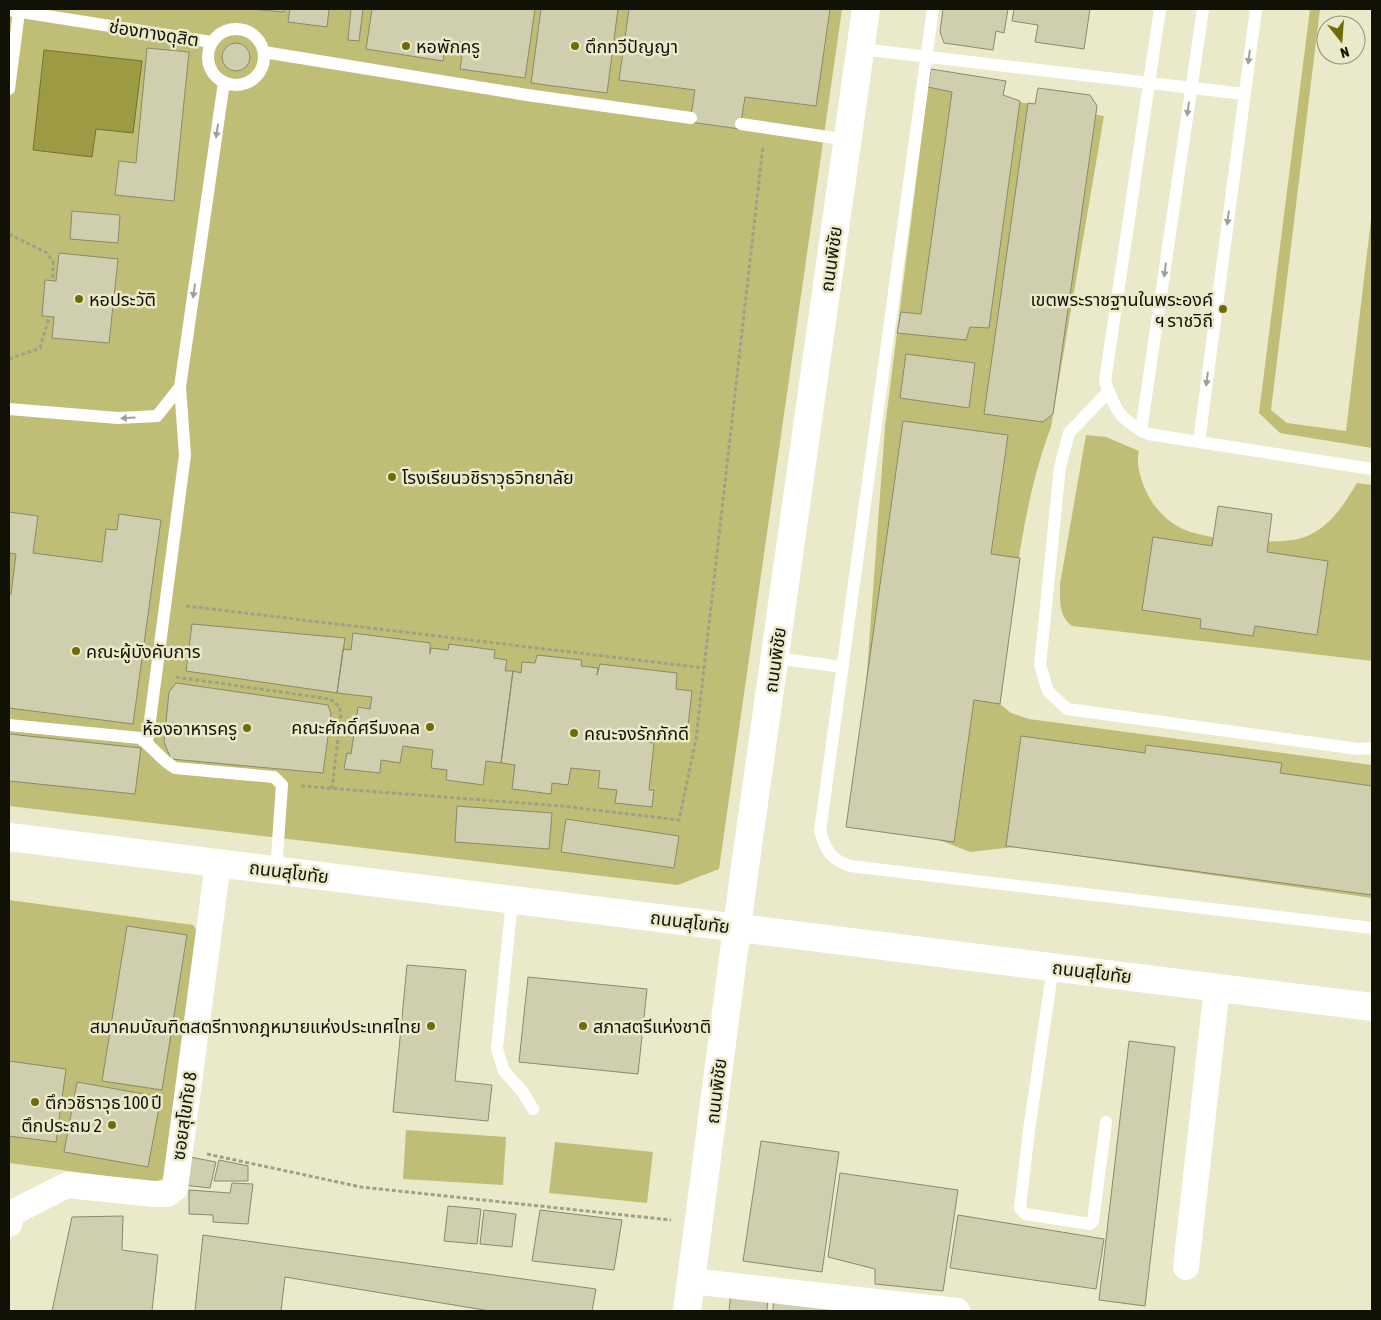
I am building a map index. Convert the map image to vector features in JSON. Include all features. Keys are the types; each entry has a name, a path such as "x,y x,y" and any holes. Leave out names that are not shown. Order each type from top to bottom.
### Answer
{"street":[{"name":"ถนนพิชัย","path":"687,1311 737,928 866,9"},
{"name":"ถนนสุโขทัย","path":"9,837 1372,1007"},
{"name":"ซอยสุโขทัย 8","path":"9,1224 12,1214 67,1185 167,1194 175,1188 218,863"},
{"path":"1186,1267 1217,987"},
{"path":"691,1281 956,1311"}],"lane":[{"path":"932,9 820,831 825,846 835,860 850,866 1372,928"},
{"path":"1160,9 1105,381 1116,410 1129,425 1148,434 1372,469"},
{"path":"1141,431 1203,9"},
{"path":"1199,442 1256,9"},
{"path":"9,89 14,11"},
{"name":"ช่องทางดุสิต","path":"14,11 211,42"},
{"path":"244,29 258,40 264,52 263,66 251,81 233,85 224,82 210,69 208,51 211,42 225,30 244,29"},
{"path":"860,49 1244,94"},
{"path":"264,52 527,96 690,118"},
{"path":"147,743 185,455 180,387 224,82"},
{"path":"741,124 848,140"},
{"path":"9,409 118,418 157,416 180,387"},
{"path":"1109,391 1069,433 1060,467 1040,664 1048,691 1067,709 1358,749 1372,748"},
{"path":"775,658 843,667"},
{"path":"9,725 140,738 147,743 163,762 175,768 274,777 282,785 276,871"},
{"path":"512,900 497,1049 504,1071 522,1091 533,1109"},
{"path":"1053,967 1029,1130 1020,1208 1022,1212 1090,1224 1093,1221 1106,1122"}],"path":[{"path":"282,785 562,806 679,820 696,739 765,128"},
{"path":"9,234 47,253 53,262 52,281"},
{"path":"9,359 40,348 49,317"},
{"path":"166,603 704,668"},
{"path":"156,674 330,698 340,706 341,714 332,788"},
{"path":"180,1149 361,1187 699,1223"}],"shaded area":[{"name":"โรงเรียนวชิราวุธวิทยาลัย","path":"9,9 842,9 719,869 678,885 9,806"},
{"path":"1310,9 1320,9 1319,15 1316,15 1316,42 1271,410 1287,423 1346,431 1372,211 1372,448 1280,433 1259,413"},
{"path":"44,50 142,61 133,133 96,129 92,157 33,150"},
{"path":"928,87 1104,116 1051,427 1031,493 1024,528 1000,704 1011,713 1029,719 1372,765 1372,898 1014,847 970,852 857,808 885,427"},
{"path":"1086,435 1106,437 1139,451 1138,467 1143,484 1149,497 1162,514 1179,527 1190,532 1221,538 1275,541 1302,538 1312,534 1328,523 1341,508 1357,483 1372,485 1372,661 1072,626 1067,622 1062,612 1060,584"},
{"path":"9,900 193,925 197,931 163,1179 152,1182 9,1163"},
{"path":"406,1130 506,1137 503,1185 403,1179"},
{"path":"555,1142 653,1152 647,1203 549,1193"}],"building":[{"path":"252,9 284,9 284,12"},
{"path":"290,9 329,9 327,27 288,22"},
{"path":"351,9 363,9 359,41 348,40"},
{"name":"หอพักครู","path":"372,9 535,9 525,78 460,69 464,43 446,40 443,61 366,49"},
{"name":"ตึกทวีปัญญา","path":"541,9 618,9 607,93 531,83"},
{"path":"629,9 830,9 816,106 745,97 740,129 690,122 695,90 619,80"},
{"path":"943,9 1008,9 1004,33 996,31 993,50 944,43 940,32"},
{"path":"1014,9 1090,9 1084,49 1035,42 1038,25 1012,21"},
{"path":"236,43 246,47 250,57 246,67 236,71 226,67 222,57 226,47"},
{"path":"147,48 189,52 174,201 115,195 119,161 136,163"},
{"path":"931,69 1006,81 1003,95 1020,101 989,328 970,327 966,340 897,333 901,312 921,314 952,92 928,87"},
{"path":"1038,88 1090,95 1097,106 1053,414 1043,422 984,414 1028,103 1035,104"},
{"path":"72,211 120,215 118,243 70,239"},
{"name":"หอประวัติ","path":"59,253 118,259 109,343 52,338 54,317 42,316 45,280 56,281"},
{"path":"906,354 975,363 969,408 900,398"},
{"path":"903,421 1008,435 991,554 1020,558 1000,704 974,700 954,842 846,827"},
{"path":"1218,506 1272,514 1267,552 1328,561 1317,635 1255,626 1253,636 1200,628 1201,619 1142,610 1153,537 1212,546"},
{"name":"คณะผู้บังคับการ","path":"9,512 38,516 33,553 102,562 106,529 117,530 119,514 161,520 133,724 9,708 9,594 11,594 16,554 9,553"},
{"path":"192,624 345,638 337,693 186,671"},
{"name":"คณะศักดิ์ศรีมงคล","path":"353,633 430,643 430,654 431,648 448,650 449,644 495,650 494,658 507,660 505,671 513,671 501,763 486,761 483,785 446,780 447,770 431,768 433,750 403,746 400,763 381,760 380,773 344,769 347,753 351,754 358,707 370,709 372,697 337,693 343,649 351,650"},
{"name":"คณะจงรักภักดี","path":"537,655 582,660 581,666 598,668 597,675 600,664 677,673 676,689 692,691 687,735 643,731 642,741 654,743 649,790 654,790 652,807 615,803 617,790 598,788 600,771 571,768 568,785 552,783 551,794 512,789 515,765 501,763 513,671 521,673 522,662 535,663"},
{"name":"ห้องอาหารครู","path":"176,683 328,705 331,714 323,773 171,759 164,742 169,692"},
{"path":"9,734 141,748 135,794 9,781"},
{"path":"1021,736 1145,753 1146,745 1282,763 1280,773 1372,786 1372,895 1006,846"},
{"path":"457,806 552,813 549,849 455,842"},
{"path":"566,819 679,836 674,868 561,852"},
{"path":"127,926 187,935 162,1090 102,1081"},
{"name":"สมาคมบัณฑิตสตรีทางกฎหมายแห่งประเทศไทย","path":"407,965 466,970 455,1081 492,1085 488,1121 393,1112"},
{"name":"สภาสตรีแห่งชาติ","path":"528,977 647,989 638,1074 519,1062"},
{"path":"1129,1041 1175,1047 1145,1306 1099,1300"},
{"name":"ตึกวชิราวุธ 100 ปี","path":"9,1061 66,1069 56,1142 9,1136"},
{"name":"ตึกประถม 2","path":"77,1082 161,1097 148,1167 64,1152"},
{"path":"761,1141 839,1152 822,1272 743,1261"},
{"path":"185,1156 216,1162 210,1188 183,1185"},
{"path":"219,1160 248,1166 248,1181 214,1181"},
{"path":"840,1173 958,1190 943,1291 875,1284 875,1269 828,1257"},
{"path":"232,1183 253,1184 248,1224 213,1222 213,1215 189,1214 189,1190 230,1193"},
{"path":"448,1206 481,1209 477,1244 444,1241"},
{"path":"484,1210 516,1214 512,1247 480,1244"},
{"path":"540,1210 622,1220 614,1270 532,1261"},
{"path":"958,1215 1104,1239 1096,1289 950,1268"},
{"path":"123,1216 122,1250 158,1255 152,1311 52,1311 72,1217"},
{"path":"203,1235 596,1289 592,1311 490,1311 285,1277 281,1311 195,1311"},
{"path":"731,1292 768,1296 767,1311 729,1311"},
{"path":"774,1292 832,1301 830,1311 773,1311"}],"place":[{"name":"หอพักครู","path":"406,46"},
{"name":"ตึกทวีปัญญา","path":"575,46"},
{"name":"หอประวัติ","path":"79,299"},
{"name":"เขตพระราชฐานในพระองค์ ฯ ราชวิถี","path":"1223,309"},
{"name":"โรงเรียนวชิราวุธวิทยาลัย","path":"392,477"},
{"name":"คณะผู้บังคับการ","path":"76,651"},
{"name":"คณะศักดิ์ศรีมงคล","path":"430,727"},
{"name":"ห้องอาหารครู","path":"247,728"},
{"name":"คณะจงรักภักดี","path":"574,733"},
{"name":"สมาคมบัณฑิตสตรีทางกฎหมายแห่งประเทศไทย","path":"431,1026"},
{"name":"สภาสตรีแห่งชาติ","path":"583,1026"},
{"name":"ตึกวชิราวุธ 100 ปี","path":"35,1102"},
{"name":"ตึกประถม 2","path":"112,1125"}]}
